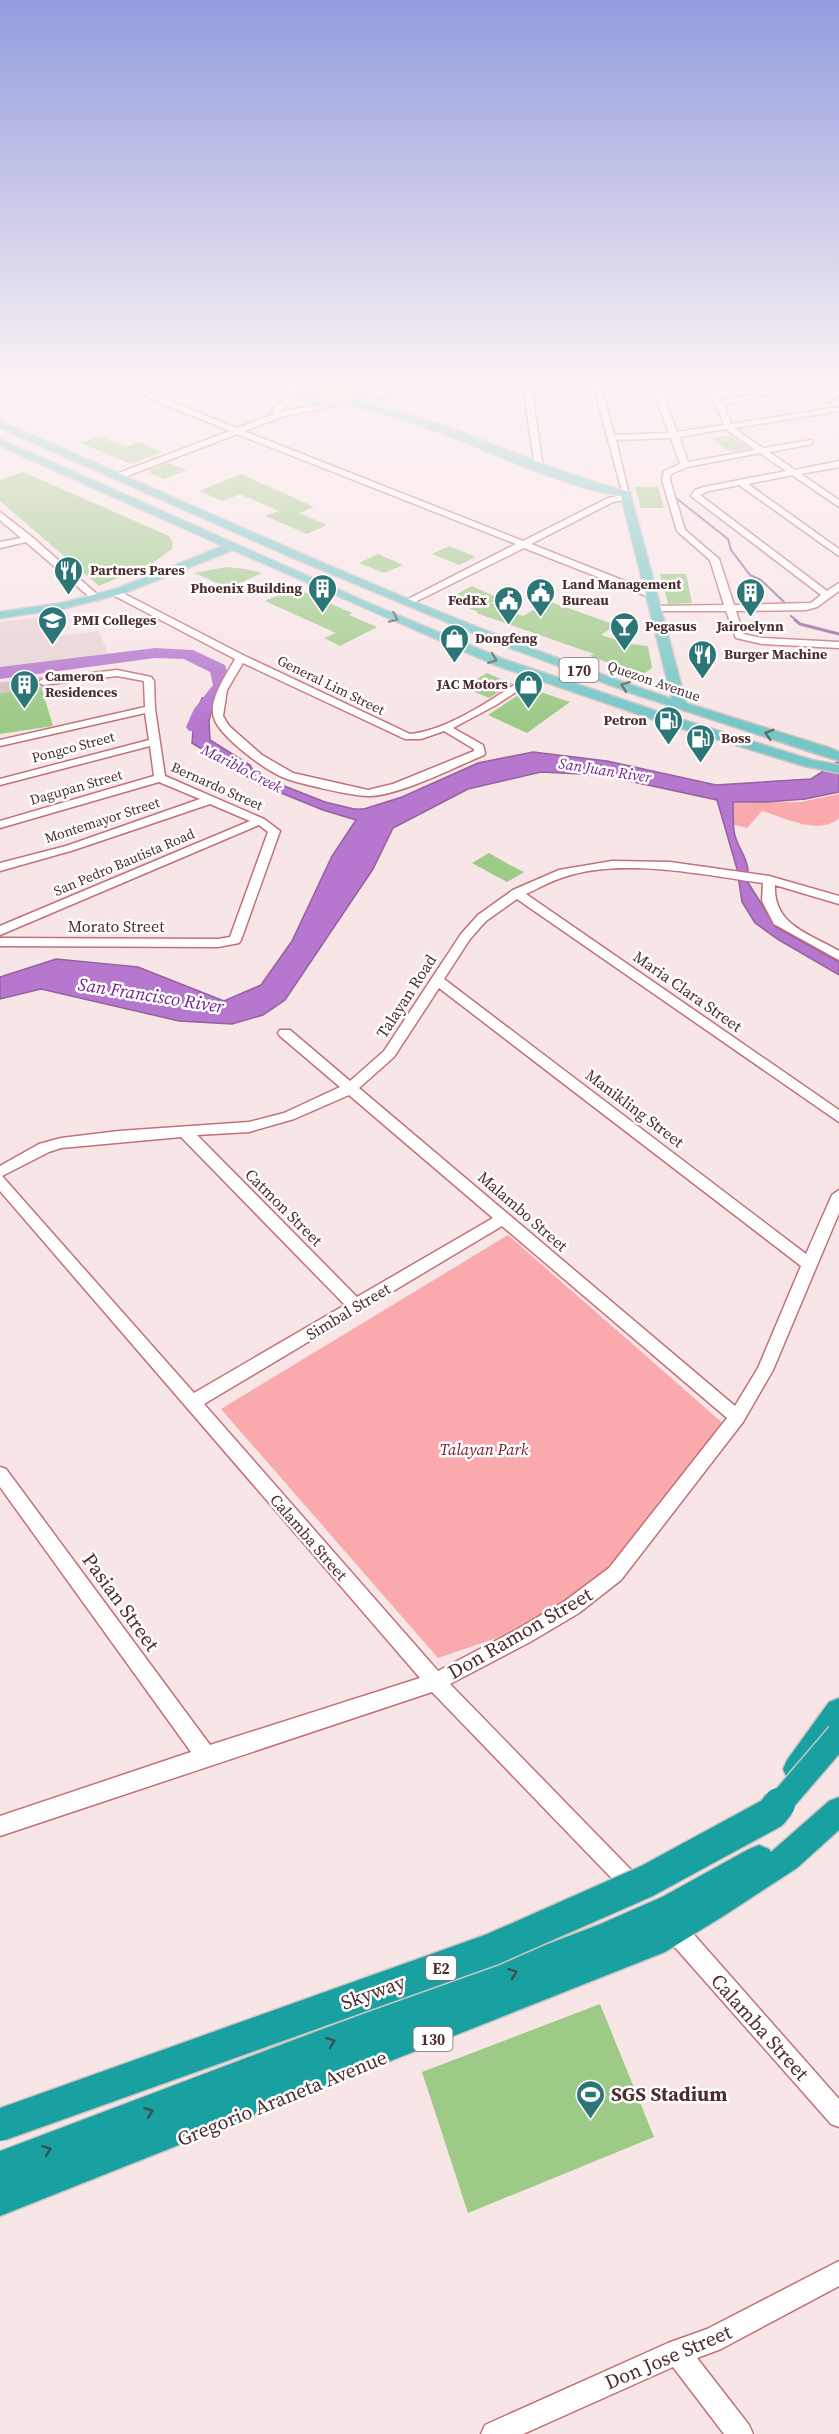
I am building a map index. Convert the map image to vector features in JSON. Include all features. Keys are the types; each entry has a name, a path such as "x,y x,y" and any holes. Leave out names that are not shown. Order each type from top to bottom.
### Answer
{"highway":[{"path":"764,1813 839,1711"},
{"name":"Skyway","path":"0,2125 493,1950 647,1881 772,1813 839,1736"},
{"path":"0,2167 116,2125 603,1938 672,1907 737,1873 839,1805"},
{"path":"0,2199 654,1941 787,1858 839,1811"}],"main road":[{"name":"Quezon Avenue","path":"120,496 420,629 537,675 672,721 809,763 830,761 839,757"},
{"name":"Quezon Avenue","path":"164,496 404,600 580,671 830,761"},
{"path":"627,496 680,706"},
{"path":"0,615 96,598 230,545"},
{"path":"404,600 439,620 441,624 436,629 420,629"},
{"path":"830,761 839,775"},
{"path":"0,2118 597,1900 653,1874 764,1813 839,1749"},
{"name":"Gregorio Araneta Avenue","path":"0,2210 646,1955 681,1938 756,1891 810,1850 839,1821"}],"street":[{"path":"404,496 652,595"},
{"path":"404,600 527,544 611,500 627,496"},
{"path":"671,496 681,531 712,555 732,609 737,632 742,639 839,645"},
{"path":"696,496 826,596"},
{"path":"759,496 839,553"},
{"path":"827,496 839,504"},
{"path":"0,515 96,598"},
{"path":"0,545 29,539"},
{"path":"656,609 806,607 839,586"},
{"name":"General Lim Street","path":"114,592 241,658 403,735 421,737 444,727 537,675"},
{"path":"241,658 222,690 218,716 225,728 258,757 289,776 368,793 396,787 480,753 479,747 444,727"},
{"name":"Bernardo Street","path":"43,682 117,673 138,675 149,681 150,709 160,778 260,821 274,831 233,941"},
{"path":"0,743 150,709"},
{"name":"Pongco Street","path":"0,782 154,742"},
{"name":"Dagupan Street","path":"0,825 160,778"},
{"name":"Montemayor Street","path":"0,867 70,848 212,799"},
{"name":"San Pedro Bautista Road","path":"0,931 260,821"},
{"name":"Talayan Road","path":"0,1172 44,1148 61,1143 119,1136 249,1127 289,1116 351,1088 389,1054 471,930 498,905 518,893 564,873 591,867 629,864 692,869 769,880 839,900"},
{"path":"769,880 768,901 778,921 839,956"},
{"name":"Maria Clara Street","path":"518,893 839,1117"},
{"name":"Morato Street","path":"0,942 218,943 233,941"},
{"name":"Manikling Street","path":"438,981 809,1264"},
{"name":"Malambo Street","path":"285,1033 737,1417"},
{"name":"Catmon Street","path":"186,1133 356,1306"},
{"name":"Calamba Street","path":"0,1181 435,1682 630,1883"},
{"name":"Don Ramon Street","path":"0,1826 435,1682 572,1607 615,1574 737,1417 765,1370 839,1195"},
{"name":"Simbal Street","path":"192,1403 504,1218"},
{"name":"Pasian Street","path":"0,1474 206,1756"},
{"name":"Calamba Street","path":"681,1938 839,2116"},
{"name":"Don Jose Street","path":"494,2434 677,2352 712,2340 839,2273"},
{"path":"677,2352 740,2434"}],"shaded area":[{"name":"PMI Colleges","path":"42,617 48,637 99,631 108,654 0,669 0,622"}],"green space":[{"path":"839,794 839,818 831,823 812,826 762,811 747,828 731,824 724,803 801,802"},
{"name":"Talayan Park","path":"508,1235 726,1426 614,1565 566,1602 517,1631 438,1658 221,1409"}],"water":[{"path":"215,696 209,721 210,740 250,765 254,772 274,782 325,802 354,809 364,809 402,797 478,763 533,752 607,761 716,785 811,779 839,761 839,792 805,799 733,802 734,831 748,867 747,881 776,927 839,962 839,975 779,940 755,923 742,902 737,869 717,800 601,775 541,772 468,789 393,828 373,869 285,1000 263,1015 232,1024 179,1021 41,989 0,999 0,977 56,959 138,967 224,1001 261,985 292,941 332,856 356,820 323,810 259,784 192,743 194,719 202,698"}],"building":[{"path":"0,496 77,496 169,536 173,543 172,549 151,564 99,586 0,501"},
{"path":"210,496 236,496 223,501"},
{"path":"244,496 289,496 314,507 299,513 327,525 307,534 265,516 279,511"},
{"path":"637,496 660,496 664,508 641,508"},
{"path":"449,546 476,557 459,565 432,554"},
{"path":"378,554 403,565 384,573 359,563"},
{"path":"226,567 262,573 229,588 194,573"},
{"path":"660,574 686,574 692,603 668,604"},
{"path":"472,586 499,598 491,603 523,616 548,601 616,625 601,635 630,644 648,646 652,668 645,673 634,672 590,656 594,654 476,613 478,612 457,603 452,597"},
{"path":"295,588 352,613 349,615 377,627 340,646 324,638 336,633 265,601"},
{"path":"487,673 512,684 489,698 463,687"},
{"name":"Cameron Residences","path":"41,686 53,726 0,734 0,692"},
{"name":"JAC Motors","path":"529,688 570,702 527,733 488,715"},
{"path":"489,853 524,872 507,882 472,863"},
{"path":"600,2004 654,2137 468,2213 422,2072"}],"waterway":[{"path":"676,498 728,539 731,550 750,575 761,580 784,602"},
{"path":"791,616 797,621"},
{"path":"795,620 800,624 839,634"},
{"name":"Mariblo Creek","path":"0,673 155,653 187,654 219,669 222,686 203,709 196,727"}],"tunnel":[{"path":"0,688 43,682"}],"place":[{"name":"Partners Pares","path":"69,596"},
{"name":"Phoenix Building","path":"323,614"},
{"name":"Land Management Bureau","path":"541,618"},
{"name":"Jairoelynn","path":"750,618"},
{"name":"FedEx","path":"508,626"},
{"name":"PMI Colleges","path":"52,646"},
{"name":"Pegasus","path":"624,652"},
{"name":"Dongfeng","path":"454,664"},
{"name":"Burger Machine","path":"703,680"},
{"name":"Cameron Residences","path":"24,710"},
{"name":"JAC Motors","path":"529,710"},
{"name":"Petron","path":"668,746"},
{"name":"Boss","path":"700,764"},
{"name":"SGS Stadium","path":"590,2120"}],"water label":[{"name":"San Juan River","path":"605,770"},
{"name":"San Francisco River","path":"151,995"}]}
